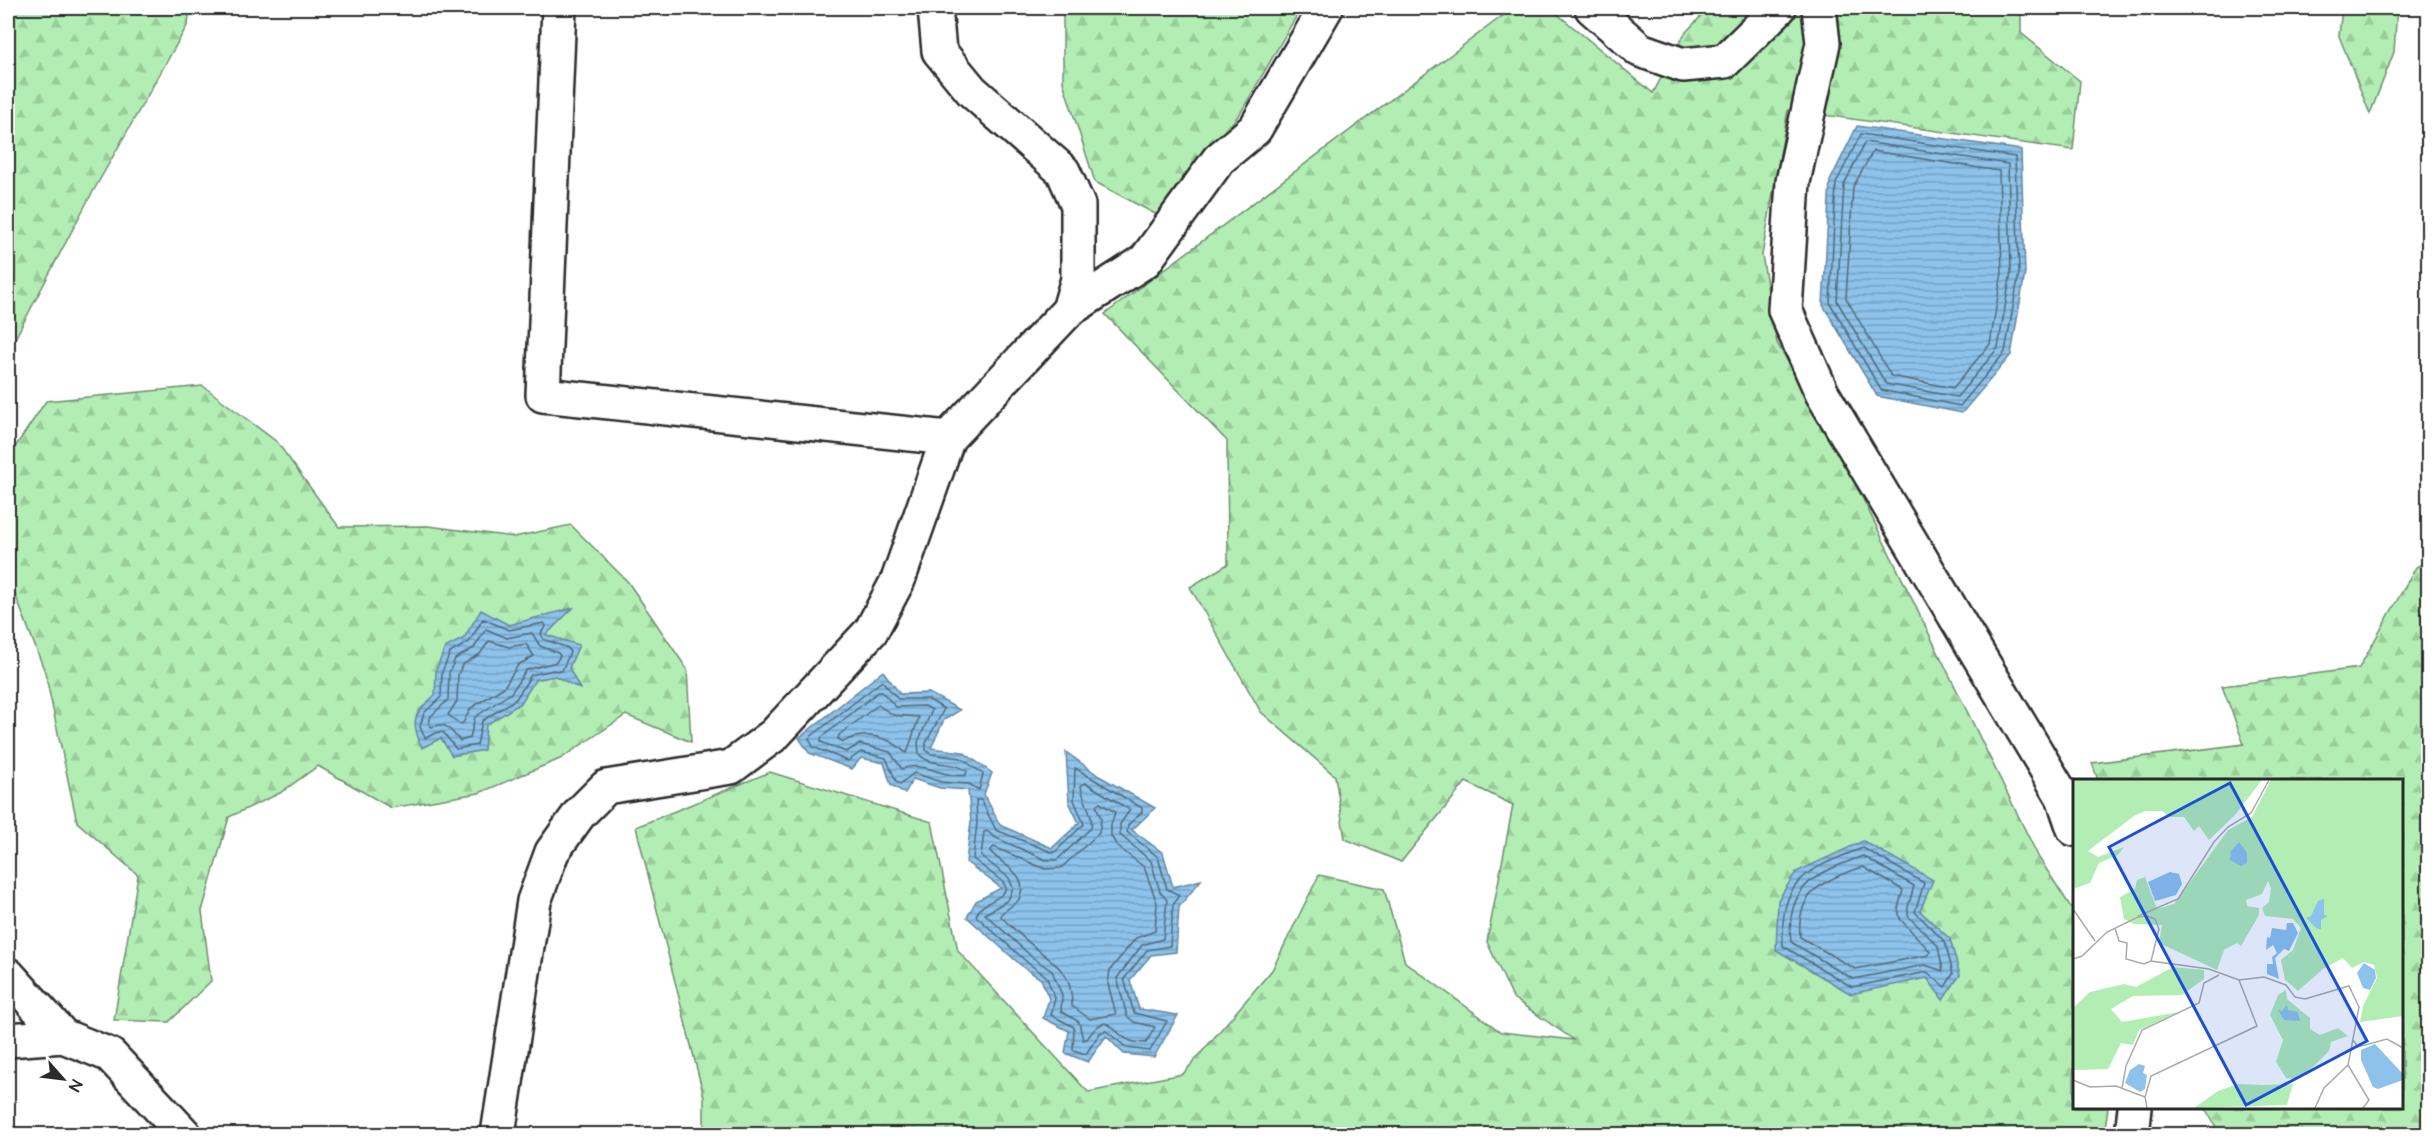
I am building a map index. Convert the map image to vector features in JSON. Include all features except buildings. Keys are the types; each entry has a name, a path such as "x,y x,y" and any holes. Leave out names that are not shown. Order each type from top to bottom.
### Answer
{"street":[{"path":"559,8 543,395 948,438"},
{"path":"935,8 939,51 972,92 1064,171 1078,205 1078,279 1069,310"},
{"path":"498,1134 534,901 552,852 580,813 606,787 730,767 774,735 871,631 898,580 948,438 1069,310 1145,261 1219,159 1255,129 1326,8"},
{"path":"1592,8 1640,50 1683,65 1725,61 1779,8"},
{"path":"1819,8 1823,43 1792,182 1785,310 1822,393 2057,787 2073,827"},
{"path":"8,975 63,1036 110,1056 184,1134"},
{"path":"8,1040 63,1036"},
{"path":"2132,1134 2134,1109"}],"green space":[{"path":"8,8 190,8 188,24 86,204 8,352"},
{"path":"1063,8 1301,8 1241,112 1159,216 1095,182 1063,82"},
{"path":"1513,8 1550,8 1653,93 1685,33 1709,8 2021,8 2021,33 2080,81 2073,150 1788,110 1762,255 1777,343 1836,444 2039,858 2073,910 2073,1109 2108,1109 2104,1134 704,1134 704,1097 636,827 770,772 932,822 958,951 1088,1092 1183,1074 1272,970 1319,875 1384,889 1405,962 1501,1032 1574,1040 1513,998 1487,942 1513,805 1466,782 1401,862 1345,839 1335,776 1261,712 1190,587 1228,564 1227,441 1105,314"},
{"path":"2342,8 2397,8 2394,52 2370,114 2339,36"},
{"path":"203,386 277,442 339,527 428,526 514,537 571,525 628,582 687,669 691,742 626,715 560,759 479,793 391,808 318,766 280,793 229,817 202,911 211,981 169,1022 114,1020 138,875 77,822 45,672 8,576 9,456 46,401"},
{"path":"2428,561 2428,1134 2220,1134 2206,1109 2403,1109 2403,779 2098,779 2092,763 2244,744 2222,686 2359,668 2416,567"}],"water":[{"path":"1857,126 2021,150 2025,273 2011,355 1962,413 1877,396 1823,305 1830,181"},
{"path":"573,608 546,635 579,645 569,668 580,689 555,676 535,680 521,703 486,725 484,750 452,756 441,738 422,748 416,731 416,719 418,713 435,695 436,670 445,648 464,638 481,610 509,625"},
{"path":"883,671 900,694 929,693 960,710 944,720 931,748 963,752 992,773 984,794 1000,825 1052,848 1079,823 1069,802 1066,752 1099,776 1155,808 1132,830 1163,853 1173,887 1201,880 1179,907 1176,952 1151,955 1130,980 1139,1009 1178,1015 1154,1057 1124,1054 1106,1036 1088,1062 1065,1053 1069,1031 1043,1018 1049,999 1041,979 1024,968 967,917 976,901 1001,888 966,862 971,822 968,790 940,788 913,779 905,793 891,785 884,763 861,758 852,769 809,753 799,738"},
{"path":"1863,841 1933,880 1920,911 1950,939 1960,975 1943,1000 1927,978 1851,994 1776,950 1778,900 1796,872"}]}
